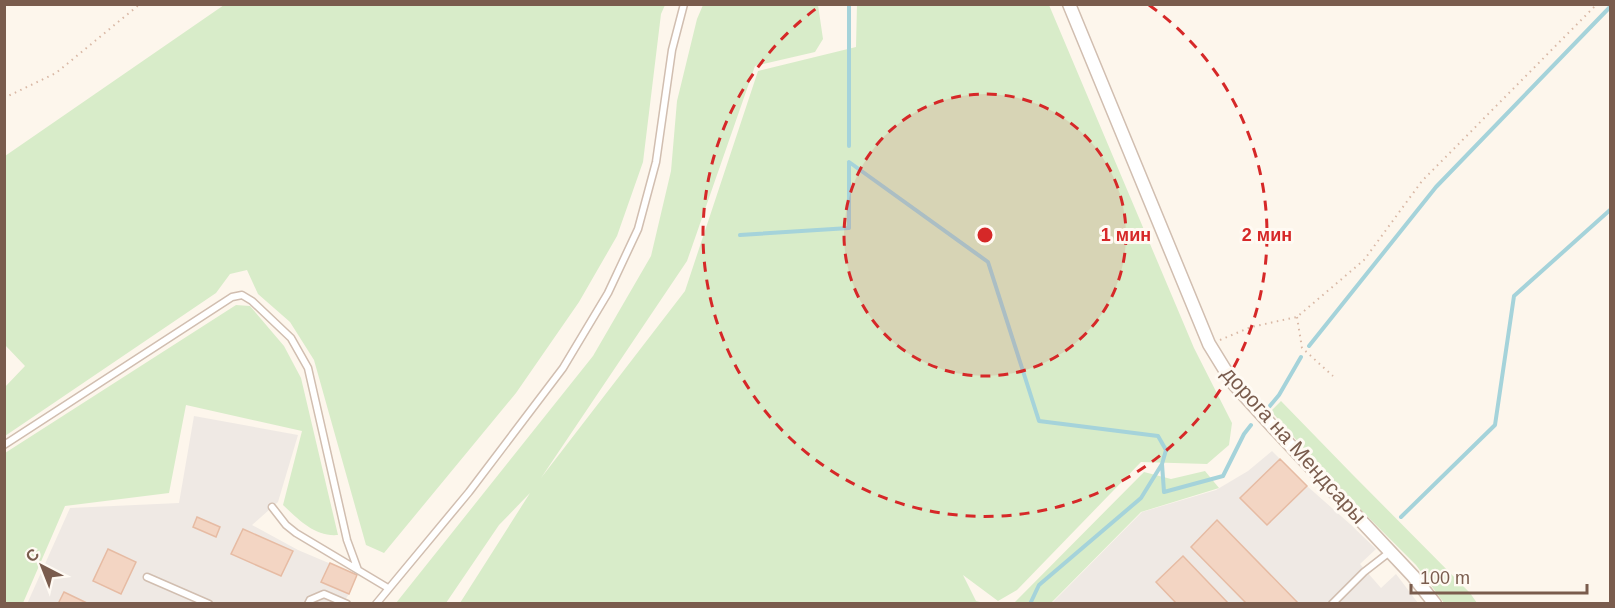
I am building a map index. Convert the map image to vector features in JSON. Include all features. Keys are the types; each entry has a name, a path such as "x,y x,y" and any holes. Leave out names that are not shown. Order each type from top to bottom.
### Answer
{"street":[{"name":"дорога на Мендсары","path":"1069,4 1209,344 1233,383 1391,551 1435,603"}],"lane":[{"path":"376,603 469,492 563,368 608,292 638,229 656,162 672,50 684,4"},
{"path":"4,445 231,297 242,295 252,301 291,338 308,368 347,540 358,570"},
{"path":"272,507 286,525 296,533 388,588"},
{"path":"1332,603 1364,572 1391,551"},
{"path":"147,577 209,603"},
{"path":"308,603 324,594 347,603"}],"path":[{"path":"4,98 56,73 140,4"},
{"path":"1209,344 1251,327 1297,317 1364,260 1422,181 1597,4"},
{"path":"1297,317 1302,348 1333,376"}],"shaded area":[{"path":"194,416 298,435 278,502 252,525 298,550 357,575 343,603 27,604 70,508 179,503"},
{"path":"1272,451 1376,549 1360,564 1381,588 1396,574 1418,603 1051,604 1142,512 1216,490 1248,471"}],"green space":[{"path":"857,4 1049,5 1194,348 1232,423 1229,445 1207,464 1141,462 1017,590 998,601 963,575 976,601 984,603 460,603 530,493 499,525 446,603 396,603 593,356 651,256 671,171 677,101 697,19 703,5 818,5 823,39 815,52 755,66 687,261 541,478 685,291 758,71 856,47"},
{"path":"224,5 665,5 661,14 643,162 617,236 579,302 516,393 384,553 366,545 314,360 290,322 258,294 247,270 230,274 216,293 5,436 5,387 25,366 5,345 5,156"},
{"path":"236,305 250,306 284,346 301,378 338,535 315,530 301,522 283,505 302,431 186,405 169,493 65,506 23,603 5,603 5,453"},
{"path":"1281,401 1470,593 1477,603 1444,603 1416,565 1336,485 1271,411"},
{"path":"1205,471 1219,488 1141,512 1051,603 1014,603 1144,472 1171,479"}],"building":[{"path":"1280,459 1307,486 1267,525 1240,498"},
{"path":"197,517 220,527 216,537 193,527"},
{"path":"1217,520 1299,604 1247,604 1191,547"},
{"path":"243,529 293,551 281,576 231,554"},
{"path":"108,549 136,562 121,594 93,581"},
{"path":"1183,556 1229,604 1177,604 1156,582"},
{"path":"330,563 357,575 349,594 321,582"},
{"path":"64,592 89,604 58,604"}],"waterway":[{"path":"849,4 849,146"},
{"path":"1309,346 1436,187 1610,7"},
{"path":"849,162 988,262 1039,421 1158,436 1166,450 1162,464"},
{"path":"740,235 849,228 849,163"},
{"path":"1401,517 1495,425 1514,296 1610,210"},
{"path":"1269,407 1279,395 1301,357"},
{"path":"1030,604 1039,585 1141,498 1162,464 1164,492 1223,476 1244,434 1251,425"}]}
